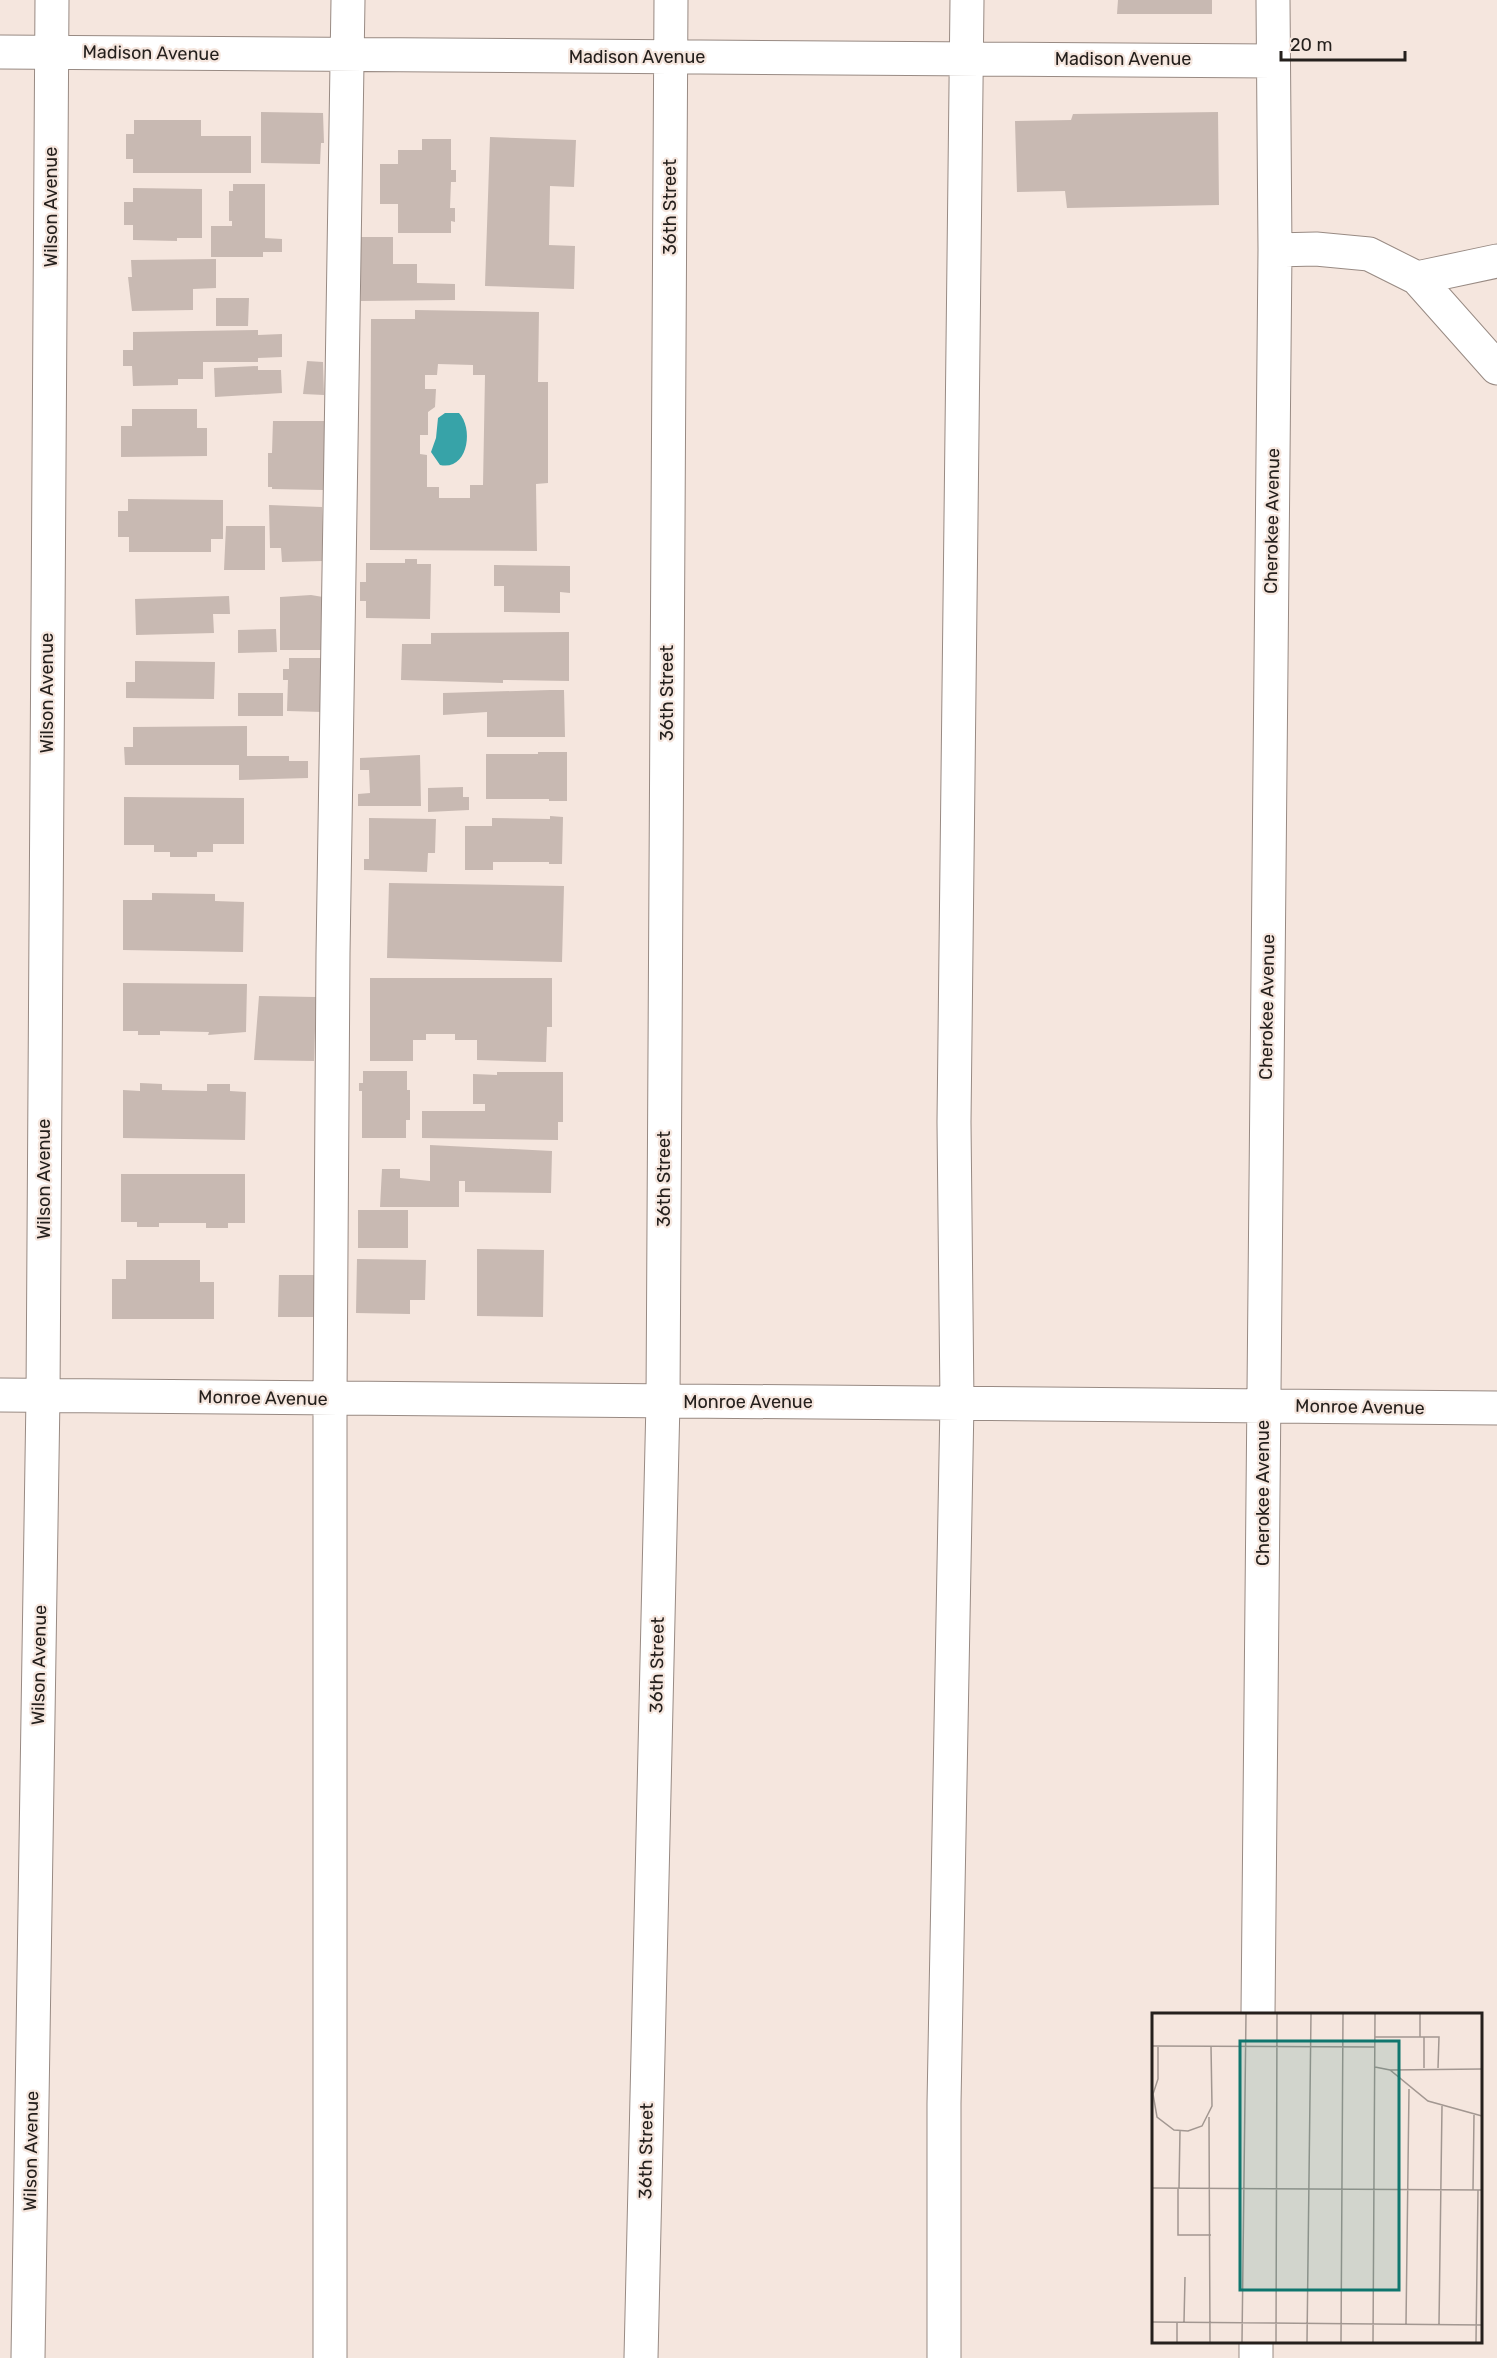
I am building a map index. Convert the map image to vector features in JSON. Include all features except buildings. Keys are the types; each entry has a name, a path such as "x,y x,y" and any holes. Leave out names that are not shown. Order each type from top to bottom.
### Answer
{"street":[{"name":"Wilson Avenue","path":"28,2358 43,1396 52,0"},
{"path":"330,2358 330,1398 333,954 348,0"},
{"name":"36th Street","path":"641,2358 663,1401 671,0"},
{"path":"944,2358 945,2092 957,1403 954,1122 967,0"},
{"name":"Cherokee Avenue","path":"1258,2013 1275,250 1273,0"},
{"name":"Madison Avenue","path":"0,52 1274,61"},
{"path":"1275,250 1316,249 1369,254 1417,278 1497,368"},
{"path":"1417,278 1497,261"},
{"name":"Monroe Avenue","path":"0,1395 1497,1408"}],"water":[{"path":"445,413 459,413 464,420 467,438 466,447 457,462 440,465 431,452 436,438 438,418"}]}
